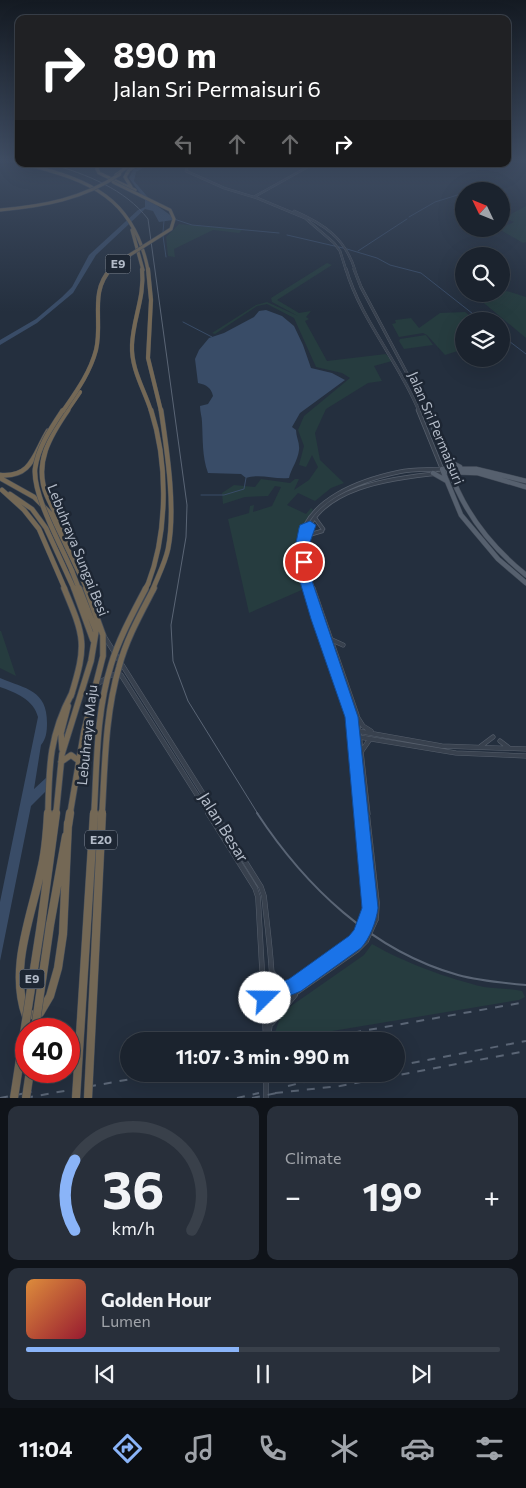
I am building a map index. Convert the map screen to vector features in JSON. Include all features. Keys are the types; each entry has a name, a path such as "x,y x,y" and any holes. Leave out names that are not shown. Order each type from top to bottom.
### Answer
{"highway":[{"name":"Lebuhraya Maju","path":"88,1098 106,743 110,707 122,655 168,549 171,525 171,502 159,396 149,366 147,333 150,306 148,276 141,243 119,209"},
{"name":"Lebuhraya Sungai Besi","path":"14,1098 56,817 62,754 91,661 96,631 39,497 35,477 37,461 40,450 86,376 94,358 99,331 97,299 100,283 113,268 171,229 174,223 172,213 167,209"},
{"name":"Lebuhraya Sungai Besi","path":"71,552 66,535 43,488 41,463 51,438 80,392 93,365 103,328 100,298 106,279 120,265 168,234 176,225 177,217 171,209"},
{"name":"Lebuhraya Maju","path":"76,1098 100,718 110,667 118,644 151,587 162,546 164,503 157,430 152,412 133,367 132,335 144,284 140,255 132,228"},
{"path":"0,476 16,475 25,470 32,463 35,453 48,430 60,418"},
{"name":"Lebuhraya Sungai Besi","path":"0,476 24,490 52,514 91,598 103,636 103,656 94,687 79,762 50,925 37,1018"},
{"path":"1,489 24,502 39,517 80,602 93,640"},
{"path":"1,489 24,510 39,529 80,626 83,638 83,654 62,722 60,740 62,754"},
{"path":"68,823 64,919 58,968 46,1004 40,1014 30,1017 26,1016 20,1004 21,957 45,854 49,825 51,753 55,732 60,715 72,693"},
{"path":"61,762 71,755 76,757 79,762"},
{"path":"26,1098 28,1083"}],"main road":[{"path":"446,460 463,470 525,485"},
{"name":"Jalan Sri Permaisuri","path":"449,470 465,510 502,556 526,575"},
{"path":"454,483 457,476 463,470"},
{"path":"432,471 448,482"},
{"path":"443,471 488,471 525,485"},
{"name":"Jalan Sri Permaisuri","path":"443,471 461,514 498,559 526,582"}],"street":[{"path":"285,209 310,220"},
{"name":"Jalan Sri Permaisuri","path":"310,220 316,222 330,233 347,250 355,277 417,389 449,470"},
{"name":"Jalan Sri Permaisuri","path":"310,220 338,248 349,284 410,390 443,471"},
{"path":"326,234 330,233"},
{"path":"359,300 362,298 367,299"},
{"path":"390,355 395,355 396,352"},
{"path":"375,733 363,726 357,715 304,562 305,536 308,526 332,501 351,490 394,478 432,471 438,460"},
{"path":"265,998 295,985 351,945 360,936 369,916 370,901 351,717 317,619 299,558 299,544 319,506 346,488 400,472 443,471"},
{"path":"305,536 322,530 315,518"},
{"name":"Jalan Besar","path":"103,636 258,897 267,1032"},
{"path":"331,640 343,645"},
{"name":"Jalan Besar","path":"94,687 104,678 117,673 142,702 261,887 264,896 273,996 269,1032"},
{"path":"266,1009 273,1008 357,950 366,941 376,919 377,903 357,715"},
{"path":"352,730 442,746 495,748 506,756"},
{"path":"353,736 448,752 526,756"},
{"path":"480,746 493,737"},
{"path":"360,753 370,738"},
{"path":"500,741 510,749"},
{"path":"490,754 500,750 526,749"},
{"path":"270,966 280,983 295,985"},
{"path":"271,1025 298,991"},
{"path":"266,1082 266,1098"}],"green space":[{"path":"520,209 526,209 526,242 523,243 510,235 510,224 514,222 510,220 510,214"},
{"path":"179,224 242,230 239,233 213,230 174,249 175,257 168,256 166,237"},
{"path":"327,263 332,265 277,300 299,313 311,311 306,317 309,319 305,321 327,361 386,354 392,361 374,366 382,381 368,383 326,409 315,433 320,460 344,483 331,488 315,501 298,493 287,505 306,514 311,508 313,510 296,539 295,563 304,589 249,613 228,519 249,513 250,506 254,505 253,512 272,506 281,487 275,486 268,496 245,497 223,504 222,493 234,485 255,487 261,479 290,483 295,479 299,479 294,490 309,480 318,467 312,455 306,467 299,465 304,446 298,430 304,416 350,378 342,373 316,367 294,318 267,304 257,306 215,334 212,333 256,305 267,302 298,316 272,302 271,298"},
{"path":"510,292 526,297 526,338 510,325 510,312 495,312 483,302 510,302"},
{"path":"455,312 455,352 445,355 427,335 423,333 399,337 392,324 396,323 395,320 411,318 419,328 440,313"},
{"path":"426,335 433,345 404,349 399,341 400,339"},
{"path":"1,631 16,676 0,668"},
{"path":"372,944 441,975 484,987 522,991 525,997 519,1000 326,1032 275,1032 280,1018 291,1006 364,955"}],"water":[{"path":"145,209 96,255 73,293 37,323 0,345 0,340 36,319 62,297 72,287 89,255 138,210"},
{"path":"146,209 162,209 173,217 173,220 159,222 153,211"},
{"path":"266,310 282,316 294,326 311,368 332,373 345,380 300,413 292,427 296,430 299,447 289,478 257,476 246,478 241,474 208,473 204,454 200,406 208,404 213,396 208,387 198,383 195,359 199,350 209,338 224,333 254,317 259,311"},
{"path":"0,678 33,692 43,704 46,712 47,729 41,745 34,789 47,777 48,789 31,806 0,961 0,902 38,717 28,701 18,694 0,687"}],"waterway":[{"path":"409,217 422,209"},
{"path":"174,219 192,225 279,233"},
{"path":"358,251 407,219"},
{"path":"163,232 164,221"},
{"path":"287,235 343,248"},
{"path":"163,236 166,257"},
{"path":"347,249 377,258 390,265 421,273 471,312"},
{"path":"183,322 212,337"},
{"path":"510,342 526,354"},
{"path":"201,495 224,495 244,489 246,478"}],"tram line":[{"path":"140,209 148,219 187,505 186,537 171,625 173,661 188,701 258,814"},
{"path":"257,813 276,840 319,890 343,912 397,950 427,964 458,975 500,983 526,985"}],"railway":[{"path":"357,1032 526,1002"},
{"path":"405,1064 526,1041"},
{"path":"279,1093 340,1086 526,1051"},
{"path":"25,1098 120,1081"},
{"path":"288,1086 305,1082"},
{"path":"0,1098 32,1092"},
{"path":"237,1098 259,1093"},
{"path":"275,1093 279,1093"},
{"path":"252,1098 279,1093"}],"route":[{"path":"265,998 295,985 355,942 360,936 369,916 370,908 351,717 317,619 299,558 299,544 304,528 310,525 303,545 304,562"}]}
